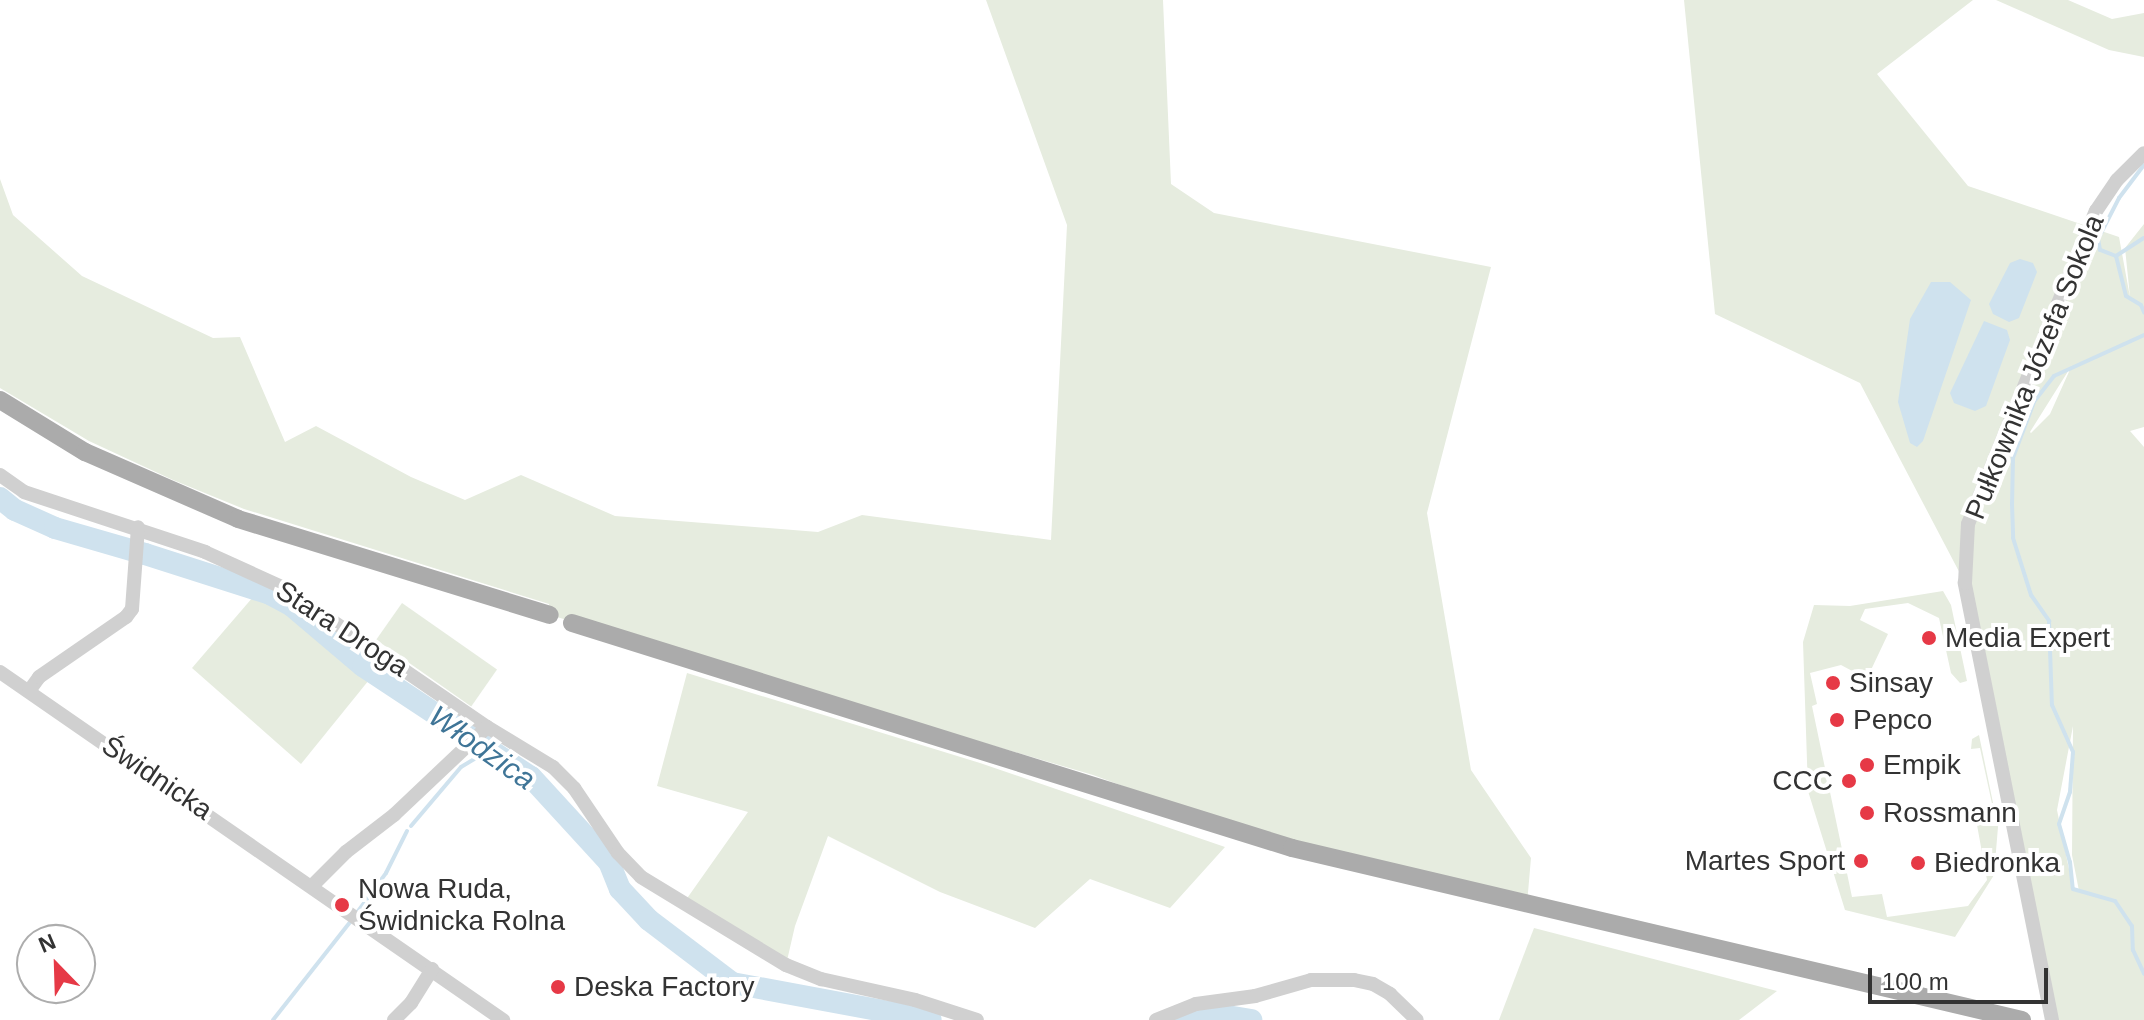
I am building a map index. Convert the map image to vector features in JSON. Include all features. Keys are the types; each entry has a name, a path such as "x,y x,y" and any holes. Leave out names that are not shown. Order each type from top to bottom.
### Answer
{"main road":[{"path":"0,400 85,452 238,519 550,615"},
{"path":"572,623 1292,848 2022,1020"}],"street":[{"name":"Pułkownika Józefa Sokola","path":"2052,1020 1965,583 1968,524 2096,211 2117,180 2144,153"},
{"name":"Stara Droga","path":"0,475 24,492 232,562 284,588 485,730 566,778 618,853 657,889 803,973 915,1000 977,1020"},
{"path":"29,691 39,677 126,617 135,598 138,531"},
{"name":"Świdnicka","path":"0,672 313,885 503,1020"},
{"path":"313,885 346,852 394,815 485,730"},
{"path":"394,1020 411,1003 432,969"},
{"path":"1156,1020 1206,1001 1255,996 1311,980 1354,980 1373,984 1390,994 1417,1020"}],"shaded area":[{"path":"986,0 1163,0 1171,184 1214,213 1491,267 1427,513 1471,770 1531,858 1527,904 1292,848 1093,775 550,615 549,604 244,509 173,480 89,441 0,388 0,179 13,215 82,276 213,338 240,337 285,442 316,426 411,477 465,500 521,475 615,516 818,532 862,515 1051,540 1067,225"},
{"path":"1684,0 1973,0 1877,74 1968,186 2119,237 2130,297 2125,248 2144,224 2144,427 2130,431 2144,447 2144,1020 2052,1020 1965,583 1860,383 1715,314","holes":["2072,365 2050,414 2031,433 2030,432","2073,726 2072,855 2079,891 2073,889 2057,810"]},
{"path":"1996,0 2068,0 2112,19 2144,13 2144,57 2109,50"},
{"path":"1943,591 1951,605 1967,681 1960,683 1951,673 1939,618 1908,603 1865,609 1860,620 1888,634 1870,672 1871,681 1841,665 1810,673 1817,704 1812,706 1852,897 1882,894 1887,917 1968,906 1987,880 1977,825 1985,815 1994,813 1980,748 1971,749 1972,739 1979,735 1998,827 1994,875 1955,937 1845,910 1808,791 1803,642 1814,605 1850,606"},
{"path":"270,594 291,605 363,666 369,680 301,764 192,668 253,597"},
{"path":"402,603 497,670 471,706 376,640"},
{"path":"687,673 980,763 1225,847 1170,908 1090,879 1035,928 940,892 828,836 795,926 786,965 683,904 748,812 657,786"},
{"path":"1534,928 1777,991 1739,1020 1499,1020"}],"water":[{"path":"2020,259 2033,263 2037,272 2019,318 2009,322 1993,314 1989,304 2010,263"},
{"path":"1931,282 1950,282 1971,300 1923,441 1917,447 1910,443 1898,402 1910,319"},
{"path":"1984,321 2007,330 2010,340 1986,406 1975,411 1954,403 1950,393"}],"waterway":[{"path":"2116,256 2100,250 2098,239 2119,198 2144,165"},
{"path":"2116,256 2144,238"},
{"path":"2116,256 2126,296 2141,305 2144,312"},
{"path":"2144,335 2054,376 2034,402 2013,458 2012,504 2013,538 2031,595 2049,621 2052,705 2073,752 2070,792 2059,824 2070,862 2073,889 2115,901 2132,926 2133,950 2144,974"},
{"name":"Włodzica","path":"0,498 15,510 55,528 270,594 291,605 363,666 531,777 609,862 620,889 649,920 732,983 931,1020"},
{"path":"411,826 461,767 488,751"},
{"path":"356,914 386,873 407,831"},
{"path":"273,1020 351,921"},
{"name":"Włodzica","path":"1184,1020 1209,1013 1251,1020"}],"place":[{"name":"Media Expert","path":"1929,638"},
{"name":"Sinsay","path":"1833,683"},
{"name":"Pepco","path":"1837,720"},
{"name":"Empik","path":"1867,765"},
{"name":"CCC","path":"1849,781"},
{"name":"Rossmann","path":"1867,813"},
{"name":"Martes Sport","path":"1861,861"},
{"name":"Biedronka","path":"1918,863"},
{"name":"Nowa Ruda, Świdnicka Rolna","path":"342,905"},
{"name":"Deska Factory","path":"558,987"}]}
